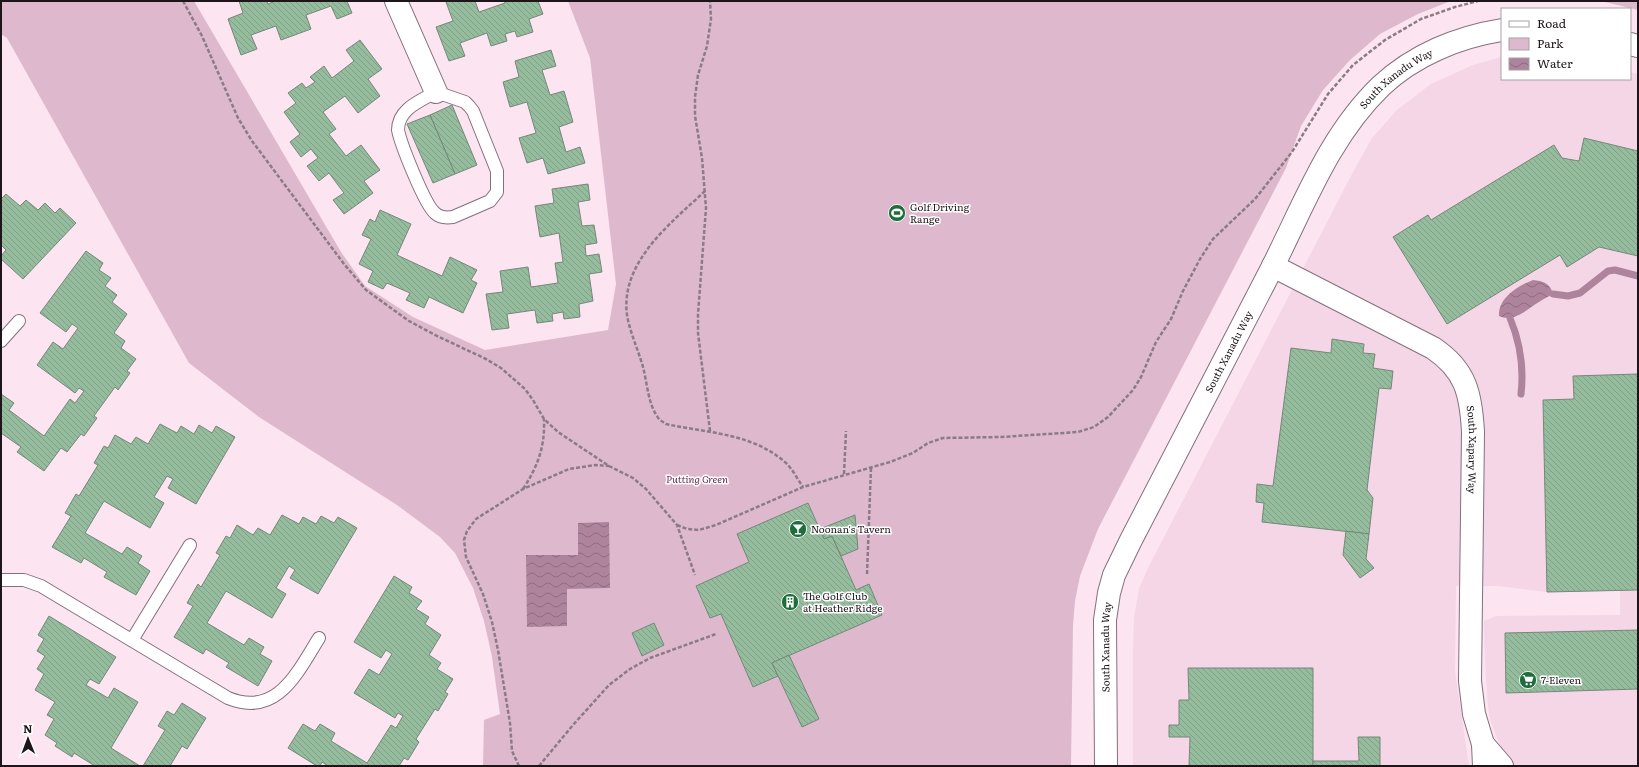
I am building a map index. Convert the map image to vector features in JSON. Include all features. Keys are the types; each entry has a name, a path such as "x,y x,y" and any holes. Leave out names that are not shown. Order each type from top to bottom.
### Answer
{"street":[{"path":"396,1 436,92"},
{"name":"South Xanadu Way","path":"1106,766 1105,627 1107,603 1114,575 1332,148 1350,121 1374,93 1394,74 1435,50 1466,38 1501,30"},
{"name":"South Xapary Way","path":"1273,266 1433,348 1457,369 1464,382 1470,400 1473,432 1470,685 1474,714 1484,744 1484,766"},
{"name":"South Xapary Way","path":"1484,744 1502,766"}],"lane":[{"path":"436,92 465,102 473,111 495,165 498,178 497,192 490,201 453,217 447,218 435,213 430,208 419,186 398,130 398,124 404,113 436,92"},
{"path":"1,341 19,321"},
{"path":"132,640 190,545"},
{"path":"1,580 32,582 50,591 228,698 240,702 253,704 267,701 279,692 299,670 319,638"}],"path":[{"path":"183,1 202,36 238,118 252,141 288,187 344,264 366,290 409,321 502,368 525,389 544,419 558,432 609,466 633,478 646,489 677,525 695,576"},
{"path":"710,1 711,19 707,46 698,75 695,97 695,116 702,158 705,191 705,232 698,314 698,334 710,431"},
{"path":"677,525 687,529 699,530 716,525 803,487 844,474 870,468 913,453 928,443 943,438 1000,437 1078,432 1094,427 1108,417 1133,390 1142,377 1156,342 1172,319 1183,291 1200,259 1213,239 1255,199 1292,152 1328,94 1353,65 1385,40 1421,19 1455,6 1478,1"},
{"path":"705,191 651,245 639,262 633,274 629,288 627,313 630,330 643,367 653,409 658,418 666,424 738,437 757,445 775,455 787,465 803,487"},
{"path":"523,490 533,474 540,458 544,443 544,419"},
{"path":"844,474 846,430"},
{"path":"519,766 512,751 509,715 492,622 483,594 466,556 464,540 467,531 476,519 523,490 569,469 595,465 609,466"},
{"path":"867,574 870,468"},
{"path":"539,766 609,685 630,669 650,658 716,634"}],"shaded area":[{"path":"1501,57 1501,80 1631,80 1631,72 1638,74 1638,766 1507,766 1490,719 1488,706 1484,621 1496,616 1620,615 1620,590 1547,592 1498,586 1456,586 1455,671 1469,766 1133,766 1134,617 1139,589 1148,568 1372,138 1397,110 1431,84 1473,65"}],"green space":[{"name":"Putting Green","path":"1,1 194,1 341,252 365,286 413,317 485,350 608,330 616,284 590,58 568,1 1451,1 1418,14 1380,34 1350,60 1323,90 1301,126 1286,168 1098,529 1080,576 1075,601 1073,625 1071,766 483,766 484,720 500,714 492,657 484,621 473,588 455,553 440,537 397,505 259,417 189,363 7,38 1,34"},
{"path":"1601,1 1638,1 1638,10"}],"water":[{"path":"1533,280 1546,283 1552,290 1553,294 1520,314 1510,318 1499,316 1505,298 1515,289"},
{"path":"609,522 610,588 567,589 567,626 527,627 526,555 578,555 578,523"}],"building":[{"path":"239,1 267,1 268,4 275,1 347,1 352,13 337,19 331,6 306,15 311,29 281,40 276,26 251,35 257,49 241,55 228,19 243,13"},
{"path":"475,1 479,12 505,3 504,1 538,1 543,14 529,19 533,32 517,37 515,31 505,34 507,41 491,46 487,33 460,43 465,56 449,61 436,27 453,21 446,2"},
{"path":"360,40 382,69 368,79 380,96 358,113 345,96 323,112 336,129 329,134 346,156 361,145 380,170 364,181 373,193 344,214 333,200 344,193 329,173 319,181 307,166 318,158 311,149 301,157 290,142 300,134 284,112 296,103 288,93 302,83 306,88 315,82 310,77 324,66 332,78 354,61 346,50"},
{"path":"551,50 556,66 542,70 550,95 564,91 573,122 559,127 566,152 580,147 585,163 548,174 543,158 527,163 519,138 536,133 527,102 510,107 503,82 519,77 515,61"},
{"path":"452,105 477,165 455,174 430,115"},
{"path":"430,115 455,174 433,183 407,124"},
{"path":"1584,138 1638,151 1638,256 1599,247 1567,267 1560,255 1447,324 1393,237 1428,215 1431,220 1554,145 1562,158 1579,161"},
{"path":"588,184 590,200 578,202 582,226 594,225 597,243 585,245 586,256 599,254 602,272 589,274 593,301 579,304 580,317 564,319 563,312 552,314 553,321 537,323 535,310 507,314 509,328 492,330 486,294 503,292 500,271 528,267 531,287 558,283 555,263 563,262 559,233 540,237 535,206 554,203 552,189"},
{"path":"6,194 20,206 26,200 38,210 45,203 55,213 60,208 76,223 23,279 1,259 1,256 6,250 1,245 1,199"},
{"path":"380,210 411,224 397,255 442,276 450,257 477,270 471,280 477,283 463,313 429,297 424,308 406,300 410,293 387,283 383,289 368,282 373,271 359,264 371,239 362,235 370,219 375,222"},
{"path":"86,251 103,263 99,270 111,278 105,286 117,295 112,302 127,314 114,333 125,341 121,348 136,359 127,371 130,373 118,390 115,387 94,416 97,418 84,436 81,434 67,452 61,448 44,471 17,452 21,447 1,433 1,394 14,403 9,410 44,436 70,399 75,403 84,391 79,388 75,393 37,365 53,342 63,349 78,328 72,324 66,332 40,313"},
{"path":"1332,339 1364,344 1363,353 1375,354 1373,368 1393,371 1391,389 1379,388 1367,490 1373,498 1369,534 1262,522 1264,503 1256,502 1257,484 1273,486 1291,348 1331,353"},
{"path":"1638,374 1638,590 1547,592 1543,400 1574,399 1573,376"},
{"path":"160,424 177,433 181,426 194,434 199,425 212,433 216,426 235,437 196,504 168,488 173,479 167,476 154,497 164,503 150,528 104,501 85,533 122,554 127,547 142,556 138,563 150,571 136,595 104,577 107,572 84,558 81,563 52,547 71,516 65,513 76,494 79,496 98,465 94,463 104,446 108,448 115,435 131,444 136,437 148,444"},
{"name":"The Golf Club at Heather Ridge","path":"808,503 824,539 832,536 856,590 869,584 882,615 772,663 778,676 753,687 721,614 710,618 696,586 749,562 737,534"},
{"path":"282,515 299,524 303,517 316,524 321,516 334,523 338,517 357,528 318,594 290,578 295,570 289,566 276,588 286,594 272,618 226,591 207,623 244,645 249,638 264,647 260,654 272,661 258,686 226,667 229,663 206,649 203,654 174,637 193,606 187,603 198,584 201,587 220,555 216,553 226,536 230,538 237,525 253,535 258,528 270,535"},
{"path":"855,515 858,549 841,556 832,536 824,539 820,529"},
{"path":"1346,531 1369,534 1366,559 1374,568 1360,578 1343,555"},
{"path":"394,576 412,587 409,593 422,601 416,609 429,617 425,624 441,635 429,655 441,663 437,669 453,679 445,692 448,694 438,711 435,709 416,739 419,742 408,760 404,758 399,766 328,766 322,762 320,766 317,766 288,748 303,724 315,731 320,724 335,733 331,741 367,763 391,725 396,728 403,716 398,713 395,718 354,693 369,669 379,675 392,654 386,650 381,658 354,642"},
{"path":"49,616 116,657 99,684 90,679 86,685 108,698 114,688 138,702 111,748 140,766 95,766 74,753 72,757 55,746 57,743 45,735 54,719 47,715 55,702 35,690 44,674 37,669 45,656 37,651 44,639 38,635"},
{"path":"654,623 664,645 642,656 632,633"},
{"path":"1638,630 1638,689 1506,693 1505,633"},
{"path":"789,655 819,719 802,727 772,663"},
{"path":"1188,668 1313,668 1313,766 1189,766 1190,737 1169,737 1169,725 1179,725 1179,700 1189,700"},
{"path":"182,703 206,718 187,749 182,746 170,766 143,766 165,730 158,726 167,711 174,715"},
{"path":"1358,737 1380,737 1380,766 1313,766 1313,761 1359,761"}],"waterway":[{"path":"1553,294 1568,296 1580,293 1608,271 1615,270 1638,276"},
{"path":"1510,318 1519,346 1522,375 1521,394"}],"place":[{"name":"Golf Driving Range","path":"897,213"},
{"name":"Noonan's Tavern","path":"798,529"},
{"name":"The Golf Club at Heather Ridge","path":"790,602"},
{"name":"7-Eleven","path":"1528,680"}]}
